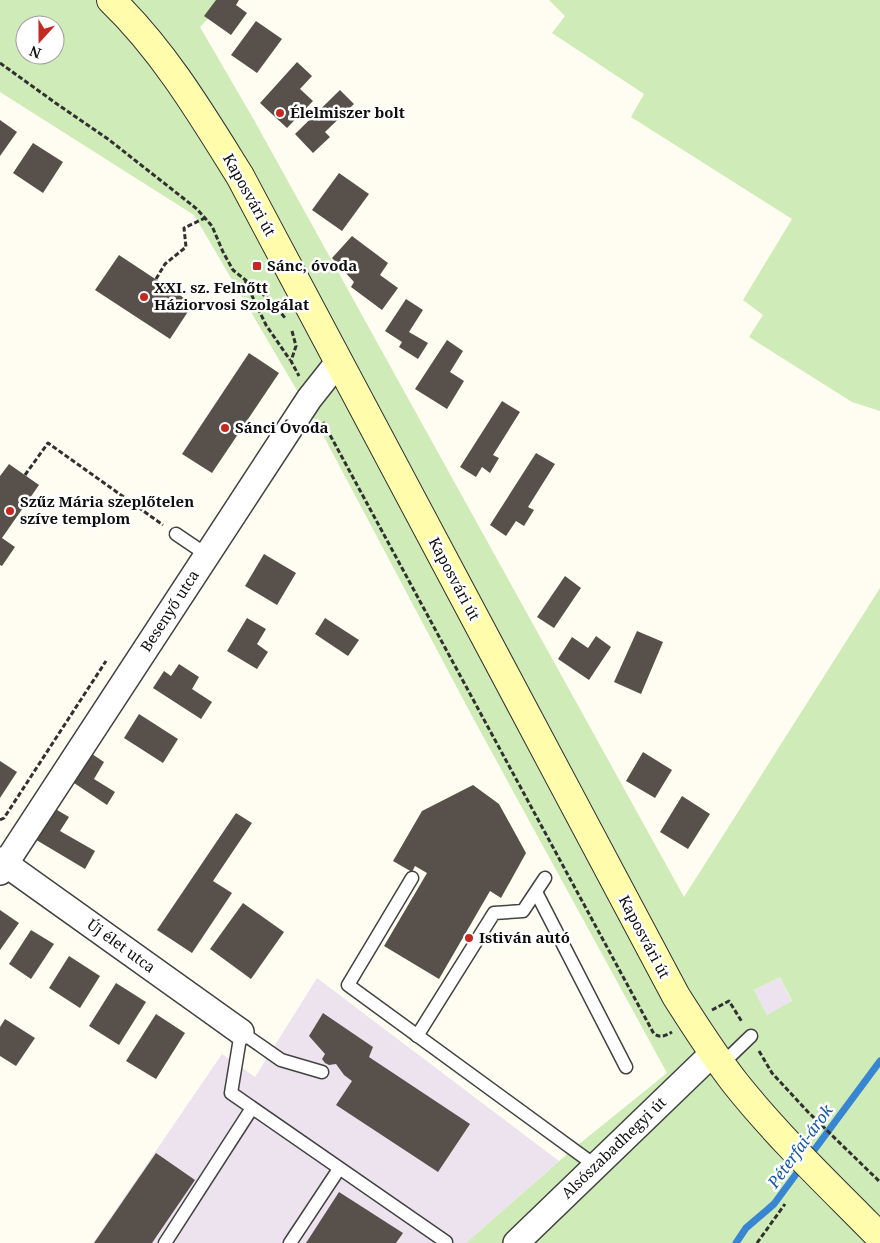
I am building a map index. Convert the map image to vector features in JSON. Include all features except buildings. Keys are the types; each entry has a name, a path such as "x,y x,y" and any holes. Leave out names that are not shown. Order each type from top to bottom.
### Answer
{"main road":[{"name":"Kaposvári út","path":"111,0 172,71 240,176 676,996 717,1058 743,1091 800,1156 880,1237"}],"street":[{"name":"Besenyő utca","path":"2,865 309,399 339,361"},
{"name":"Új élet utca","path":"2,865 241,1032"},
{"name":"Alsószabadhegyi út","path":"516,1243 596,1166 717,1058"}],"lane":[{"path":"176,534 207,555"},
{"path":"412,878 348,985 596,1166"},
{"path":"417,1036 494,913 523,911 545,878"},
{"path":"536,892 626,1067"},
{"path":"322,1072 281,1060 241,1032 231,1093 446,1242"},
{"path":"717,1058 751,1036"},
{"path":"165,1243 252,1108"},
{"path":"290,1243 339,1169"}],"path":[{"path":"0,63 108,139 197,209 212,226 233,270 270,299 290,324 296,346 291,361"},
{"path":"156,279 165,264 186,247 184,228 205,218"},
{"path":"244,280 266,325 291,361 309,399"},
{"path":"330,434 654,1034 659,1037 666,1036 729,1001 772,1073 808,1112 880,1182"},
{"path":"25,475 48,443 176,534"},
{"path":"757,1243 785,1204"}],"shaded area":[{"path":"780,977 792,1002 767,1015 754,990"},
{"path":"317,978 559,1161 466,1243 93,1243 222,1054 255,1077"}],"green space":[{"path":"0,0 227,0 200,27 254,120 684,897 880,588 880,1243 466,1243 573,1149 667,1073 472,716 322,433 194,215 0,92","holes":["780,977 792,1001 767,1015 754,990"]},
{"path":"549,0 880,0 880,411 852,402 749,337 763,315 743,300 792,219 631,117 644,94 552,33 565,16"}],"waterway":[{"name":"Péterfai-árok","path":"809,1157 880,1061"},
{"name":"Péterfai-árok","path":"736,1243 746,1228 774,1204 802,1166"}],"place":[{"name":"Élelmiszer bolt","path":"280,113"},
{"name":"Sánc, óvoda","path":"257,266"},
{"name":"XXI. sz. Felnőtt Háziorvosi Szolgálat","path":"144,297"},
{"name":"Sánci Óvoda","path":"225,428"},
{"name":"Szűz Mária szeplőtelen szíve templom","path":"10,511"},
{"name":"Istiván autó","path":"469,938"}]}
